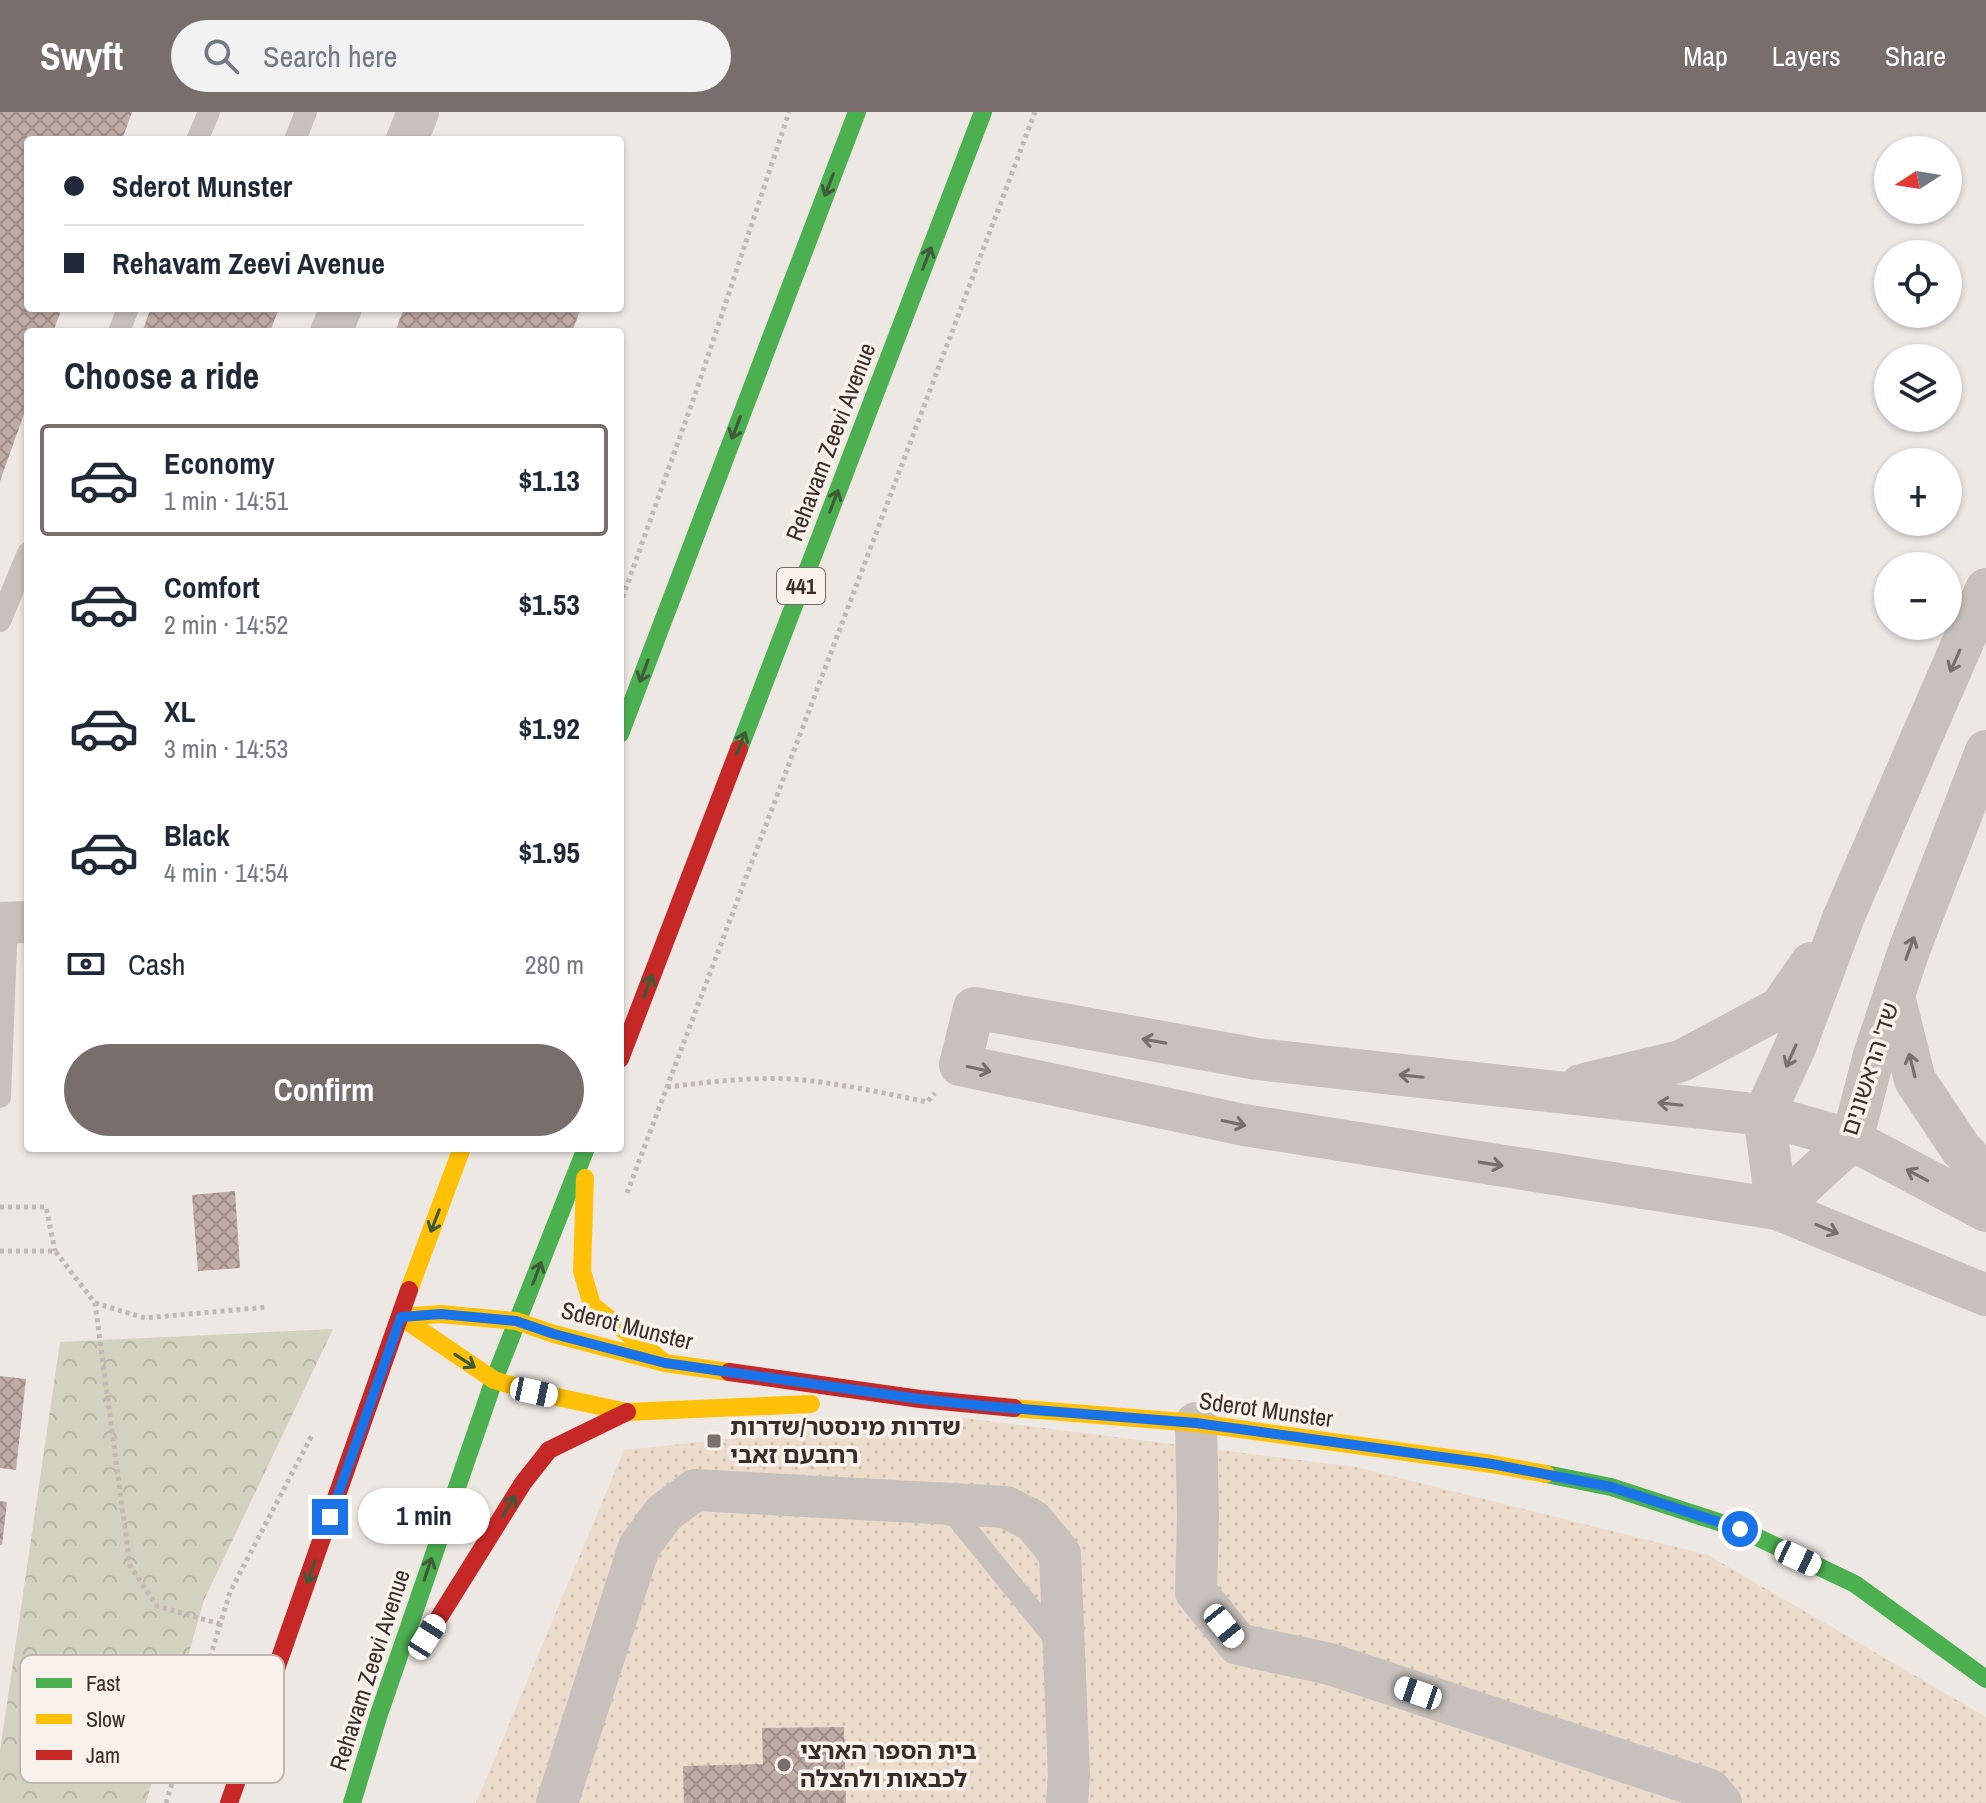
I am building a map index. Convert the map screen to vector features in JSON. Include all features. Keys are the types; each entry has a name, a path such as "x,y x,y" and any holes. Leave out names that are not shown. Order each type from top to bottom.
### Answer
{"main road":[{"path":"624,724 857,112"},
{"name":"Rehavam Zeevi Avenue","path":"624,1049 983,112"},
{"path":"281,1655 460,1152"},
{"name":"Rehavam Zeevi Avenue","path":"352,1803 379,1714 494,1380 584,1152"},
{"path":"586,1152 582,1271 592,1305 665,1363"},
{"name":"Sderot Munster","path":"401,1317 441,1314 516,1321 665,1363 920,1399 1196,1423 1492,1464 1611,1487 1740,1529 1855,1584 1986,1679"},
{"path":"401,1317 494,1380 627,1412 920,1399"},
{"path":"379,1714 523,1483 549,1450 627,1412"},
{"path":"229,1803 236,1783"}],"street":[{"path":"409,136 418,112"},
{"path":"1777,1209 1764,1115 1796,1045 1844,916 1986,589"},
{"name":"שד' הראשונים","path":"1777,1209 1852,1140 1874,1055 1909,950 1986,751"},
{"path":"1552,1092 1681,1061 1780,1008 1844,916"},
{"path":"1894,996 1915,1080 1961,1149 1986,1175"},
{"path":"1986,1211 1852,1140 1764,1115 1257,1059 974,1008 960,1065 1244,1125 1777,1209 1986,1295"},
{"path":"1196,1423 1196,1592 1238,1644 1345,1668 1710,1790 1721,1803"},
{"path":"557,1803 639,1547 664,1513 695,1490 1006,1507 1033,1521 1060,1554 1069,1775 1067,1803"}],"lane":[{"path":"199,136 209,112"},
{"path":"297,136 306,112"},
{"path":"0,621 24,563"},
{"path":"0,1097 12,923"},
{"path":"946,1504 1064,1649"}],"path":[{"path":"624,594 697,389 789,112"},
{"path":"623,1204 1035,112"},
{"path":"667,1087 727,1080 792,1079 927,1102 960,1065"},
{"path":"0,1207 46,1207 55,1251 95,1303 130,1566 157,1606 220,1624"},
{"path":"0,1251 55,1251"},
{"path":"95,1303 145,1318 268,1307"},
{"path":"211,1655 230,1592 313,1432"},
{"path":"166,1803 172,1783"}],"sand":[{"path":"947,1416 1356,1467 1708,1555 1986,1717 1986,1803 476,1803 624,1450"}],"green space":[{"path":"333,1329 204,1600 188,1655 20,1655 20,1783 152,1783 146,1803 0,1803 0,1751 60,1342"}],"building":[{"path":"0,112 132,112 123,136 24,136 24,312 60,312 54,328 24,328 24,414 0,481"},
{"path":"150,312 278,312 272,328 144,328"},
{"path":"402,312 580,312 574,328 396,328"},
{"path":"235,1191 240,1268 198,1271 192,1195"},
{"path":"0,1376 26,1379 16,1470 0,1468"},
{"path":"0,1501 7,1502 2,1545 0,1545"},
{"name":"בית הספר הארצי לכבאות ולהצלה","path":"844,1727 846,1803 684,1803 683,1766 763,1764 762,1728"}],"traffic: fast":[{"path":"624,724 857,112"},
{"path":"739,749 983,112"},
{"path":"352,1803 379,1714 494,1380 584,1152"},
{"path":"1546,1474 1611,1487 1740,1529 1855,1584 1986,1679"}],"traffic: slow":[{"path":"409,1290 461,1152"},
{"path":"585,1178 582,1271 592,1305 665,1363"},
{"path":"401,1317 441,1314 516,1321 665,1363 729,1372"},
{"path":"401,1317 494,1380 627,1412 811,1404"},
{"path":"1014,1408 1196,1423 1546,1474"}],"traffic: jam":[{"path":"624,1049 739,749"},
{"path":"281,1655 409,1290"},
{"path":"729,1372 920,1399 1014,1408"},
{"path":"420,1648 523,1483 549,1450 627,1412"},
{"path":"229,1803 236,1783"}],"place":[{"name":"שדרות מינסטר/שדרות רחבעם זאבי","path":"714,1441"},
{"name":"בית הספר הארצי לכבאות ולהצלה","path":"784,1765"}],"route":[{"path":"330,1517 401,1317 441,1314 516,1321 665,1363 920,1399 1196,1423 1492,1464 1611,1487 1740,1529"}]}
